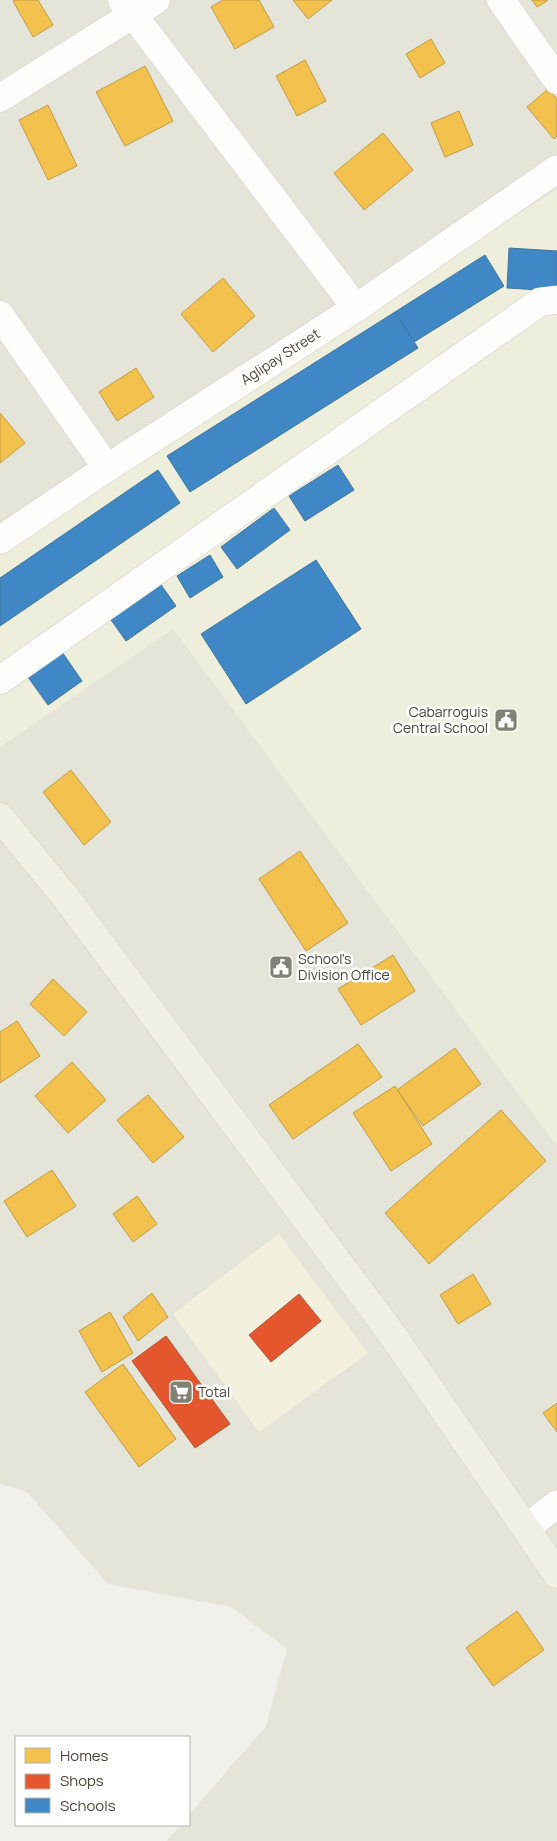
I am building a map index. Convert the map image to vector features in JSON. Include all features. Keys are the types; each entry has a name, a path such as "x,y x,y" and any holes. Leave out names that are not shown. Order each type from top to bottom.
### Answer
{"main road":[{"path":"0,817 67,899 391,1333 557,1574"}],"street":[{"path":"0,98 127,7 156,0"},
{"path":"501,0 557,80"},
{"path":"127,7 356,308"},
{"name":"Aglipay Street","path":"0,540 107,468 356,308 557,169"},
{"path":"0,680 540,302 557,300"},
{"path":"0,315 107,468"},
{"path":"526,1528 557,1504"}],"shaded area":[{"path":"0,0 557,0 557,1841 167,1841 179,1826 190,1826 190,1814 266,1726 287,1649 231,1607 108,1584 27,1492 0,1484"},
{"path":"557,189 557,1146 173,629 0,747 0,550"},
{"path":"279,1234 368,1353 259,1432 173,1314"}],"building: Homes":[{"path":"14,0 38,0 53,25 33,37"},
{"path":"223,0 259,0 274,27 235,49 211,7"},
{"path":"293,0 332,0 308,19"},
{"path":"532,0 547,0 547,1 537,7"},
{"path":"431,39 445,63 420,78 406,54"},
{"path":"305,60 326,101 297,116 276,76"},
{"path":"145,66 173,121 125,146 96,92"},
{"path":"548,89 557,99 557,136 554,139 527,107"},
{"path":"48,105 77,166 48,180 19,120"},
{"path":"459,111 473,145 445,157 431,123"},
{"path":"383,133 413,170 364,210 334,173"},
{"path":"223,278 255,316 213,352 181,314"},
{"path":"136,368 154,397 117,421 99,392"},
{"path":"0,413 25,443 0,463"},
{"path":"71,770 111,822 84,845 43,792"},
{"path":"300,851 348,923 306,951 259,879"},
{"path":"393,955 415,991 361,1025 338,989"},
{"path":"53,979 87,1012 64,1036 30,1004"},
{"path":"17,1021 40,1056 0,1083 0,1032"},
{"path":"358,1044 382,1077 293,1139 269,1105"},
{"path":"455,1048 481,1084 423,1126 397,1090"},
{"path":"72,1062 106,1100 68,1133 35,1096"},
{"path":"395,1086 432,1144 391,1171 353,1113"},
{"path":"148,1095 184,1137 153,1163 117,1120"},
{"path":"501,1110 546,1161 429,1264 385,1213"},
{"path":"52,1170 76,1206 27,1237 4,1201"},
{"path":"137,1196 157,1224 133,1242 113,1214"},
{"path":"473,1274 491,1304 458,1324 440,1295"},
{"path":"152,1293 168,1317 138,1341 123,1317"},
{"path":"110,1312 133,1353 102,1372 79,1331"},
{"path":"123,1364 176,1439 139,1467 85,1392"},
{"path":"557,1403 557,1432 543,1413"},
{"path":"517,1611 544,1650 493,1686 466,1648"}],"building: Shops":[{"path":"299,1294 321,1321 271,1362 249,1335"},
{"name":"Total","path":"166,1336 230,1424 195,1448 132,1361"}],"building: Schools":[{"path":"509,248 557,251 557,291 507,288"},
{"path":"485,255 504,286 414,342 395,312"},
{"path":"395,312 418,348 190,492 167,456"},
{"path":"338,465 354,490 305,521 289,496"},
{"path":"158,470 180,503 0,626 0,578"},
{"path":"274,508 290,530 237,569 221,547"},
{"path":"210,555 223,577 190,598 177,576"},
{"path":"316,560 361,629 246,704 201,634"},
{"path":"159,582 176,606 126,641 109,617"},
{"path":"60,649 82,681 48,705 25,673"}],"place":[{"name":"Cabarroguis Central School","path":"506,720"},
{"name":"School's Division Office","path":"281,967"},
{"name":"Total","path":"181,1392"}]}
